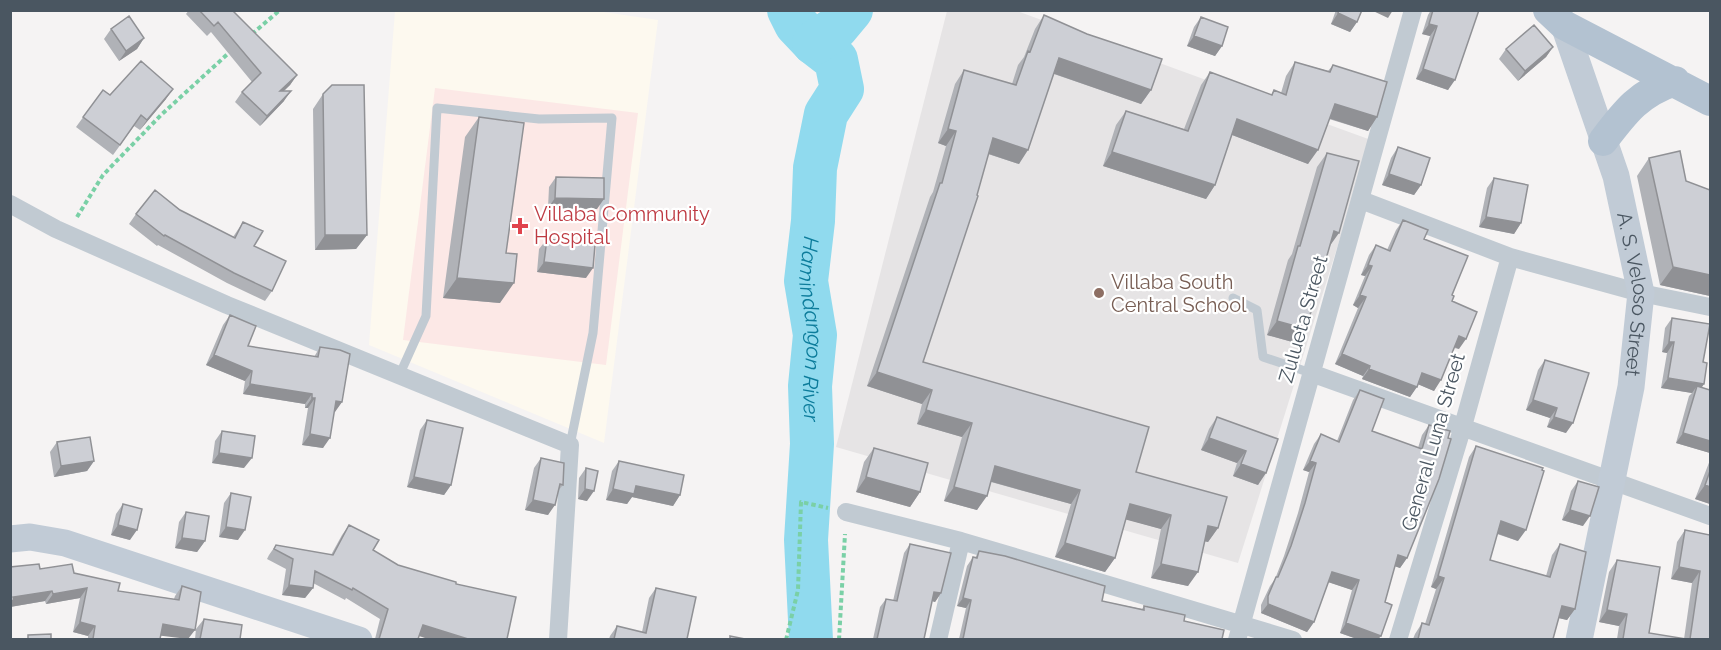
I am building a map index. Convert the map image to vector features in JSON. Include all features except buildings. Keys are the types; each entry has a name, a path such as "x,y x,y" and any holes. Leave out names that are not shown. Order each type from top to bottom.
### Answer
{"main road":[{"path":"1556,18 1710,101"},
{"path":"1603,141 1625,112 1654,88 1675,81"}],"street":[{"name":"Zulueta Street","path":"1239,632 1413,10"},
{"name":"A. S. Veloso Street","path":"1556,18 1616,176 1641,293 1631,387 1579,639"},
{"path":"1361,200 1509,257 1641,293 1710,308"},
{"path":"10,204 67,233 227,305 570,445 558,639"},
{"name":"General Luna Street","path":"1398,639 1463,426 1509,257"},
{"path":"1311,373 1710,516"},
{"path":"839,511 961,541 1239,632 1293,639"},
{"path":"10,539 30,537 65,543 358,639"},
{"path":"938,639 961,541"}],"lane":[{"path":"399,376 426,316 437,108 539,119 612,118 593,333 570,445"},
{"path":"1233,298 1257,310 1263,357 1311,373"}],"path":[{"path":"247,38 280,10"},
{"path":"67,233 103,176 161,116 239,45"},
{"path":"786,639 798,590 801,502 839,511 839,639"}],"shaded area":[{"path":"590,10 658,20 604,443 369,345 395,11"},
{"name":"Villaba South Central School","path":"947,11 1017,11 1371,140 1238,563 836,447"},
{"name":"Villaba Community Hospital","path":"435,88 638,113 606,365 403,340"}],"waterway":[{"name":"Hamindangon River","path":"789,10 796,24 814,43 836,60 842,89 826,114 815,168 813,221 806,281 815,335 810,386 812,444 806,540 811,640"},
{"path":"814,43 836,28 851,10"}],"place":[{"name":"Villaba Community Hospital","path":"520,226"},
{"name":"Villaba South Central School","path":"1099,293"}]}
